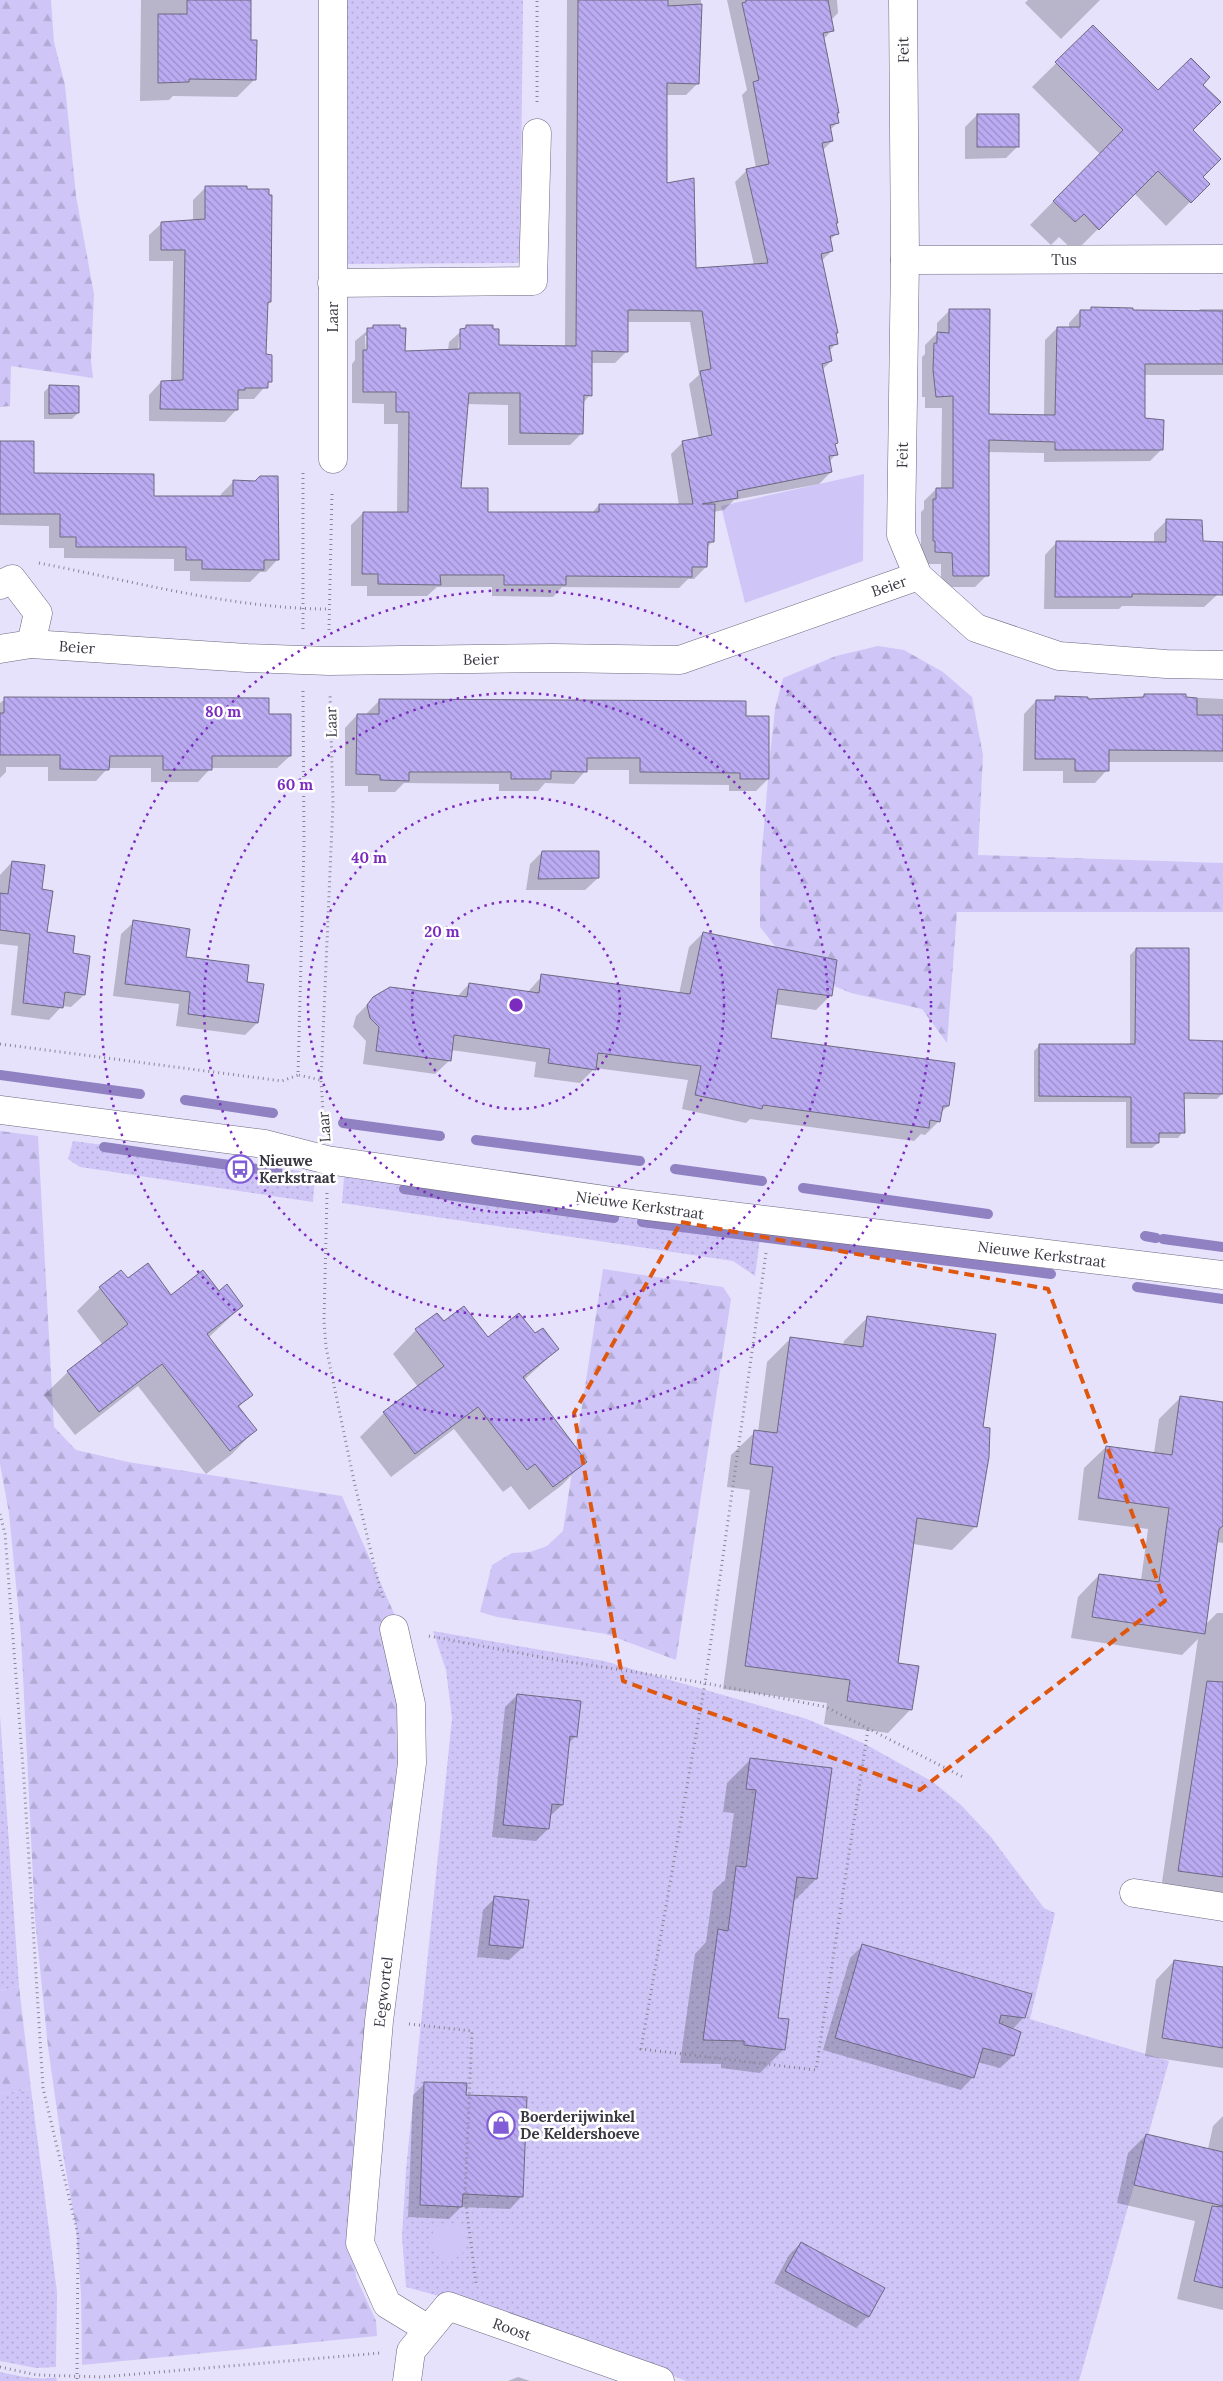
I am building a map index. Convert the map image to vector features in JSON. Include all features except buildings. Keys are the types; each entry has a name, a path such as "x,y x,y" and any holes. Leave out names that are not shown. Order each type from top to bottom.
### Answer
{"street":[{"name":"Laar","path":"333,0 333,460"},
{"name":"Feit","path":"903,0 905,260 901,535 918,576 976,628 1059,656 1166,664 1223,665"},
{"name":"Laar","path":"332,283 533,280 537,133"},
{"name":"Tus","path":"905,260 1223,259"},
{"name":"Beier","path":"0,649 31,644 316,661 553,658 680,660 918,576"},
{"path":"0,585 12,579 38,613 31,644"},
{"name":"Nieuwe Kerkstraat","path":"0,1110 265,1144 327,1160 770,1222 1223,1275"},
{"name":"Eegwortel","path":"394,1629 410,1704 412,1763 379,2021 360,2244 387,2304 428,2329"},
{"path":"1134,1893 1223,1907"},
{"name":"Roost","path":"410,2351 448,2306 660,2381"},
{"path":"407,2381 410,2351"}],"path":[{"path":"537,0 537,133"},
{"name":"Laar","path":"333,460 329,609 316,661 332,803 321,1080 327,1160 328,1233 324,1321 326,1348 377,1577 394,1629"},
{"path":"298,1075 304,844 316,661 302,609 303,469"},
{"path":"32,562 230,600 302,609 329,609"},
{"path":"0,1044 282,1081 298,1075 321,1080"},
{"path":"770,1222 705,1683 641,2049 816,2070 868,1729"},
{"path":"0,1514 5,1534 24,1780 43,2088 78,2235 77,2379"},
{"path":"394,1629 551,1659 705,1683 826,1707 963,1777"},
{"path":"379,2021 472,2031 465,2197 476,2285 468,2313"},
{"path":"0,2367 37,2375 77,2379 410,2351"}],"highlighted area":[{"path":"681,1222 1048,1289 1165,1601 920,1790 623,1681 574,1413"}],"green space":[{"path":"0,0 51,0 54,42 65,85 76,196 94,294 91,360 93,378 11,366 10,406 0,407"},
{"path":"347,0 523,0 520,263 348,264"},
{"path":"864,474 863,561 745,603 721,506"},
{"path":"878,646 904,650 943,672 972,697 983,755 978,855 1223,863 1223,912 957,912 947,1043 922,1009 851,993 793,969 760,927 760,874 770,755 775,709 783,678 836,656"},
{"path":"0,1131 38,1136 54,1427 76,1450 128,1462 342,1496 397,1620 410,1664 352,2222 356,2277 376,2321 377,2336 82,2365 81,2294 76,2227 64,2160 48,2047 35,1919 21,1636 9,1513 0,1464"},
{"path":"73,1141 315,1173 313,1202 80,1167 68,1159"},
{"path":"344,1177 761,1231 755,1276 733,1261 342,1203"},
{"path":"603,1269 723,1287 731,1299 676,1660 606,1634 497,1617 480,1612 492,1565 512,1553 530,1552 547,1546 563,1531"},
{"path":"433,1631 604,1661 807,1719 865,1744 933,1782 961,1805 991,1837 1044,1908 1055,1913 1030,2019 1169,2061 1079,2381 686,2381 548,2330 406,2287 402,2237 406,2170 452,1718 446,1670"},
{"path":"0,1715 19,1986 0,1991"},
{"path":"19,1986 31,2089 0,2094 0,1991"},
{"path":"31,2089 57,2292 56,2367 36,2368 0,2361 0,2094"},
{"path":"449,2223 462,2228 467,2241 462,2254 449,2259 436,2254 431,2241 436,2228"},
{"path":"0,2372 35,2378 56,2377 57,2381 0,2381"}],"waterway":[{"path":"0,1075 140,1094"},
{"path":"185,1100 273,1113"},
{"path":"343,1123 440,1136"},
{"path":"476,1140 640,1161"},
{"path":"104,1147 278,1172"},
{"path":"675,1169 762,1181"},
{"path":"803,1188 988,1214"},
{"path":"404,1189 614,1218"},
{"path":"642,1222 1051,1274"},
{"path":"1145,1236 1156,1238"},
{"path":"1163,1239 1223,1247"},
{"path":"1137,1287 1223,1299"}],"place":[{"name":"Nieuwe Kerkstraat","path":"240,1169"},
{"name":"Boerderijwinkel De Keldershoeve","path":"501,2125"}]}
